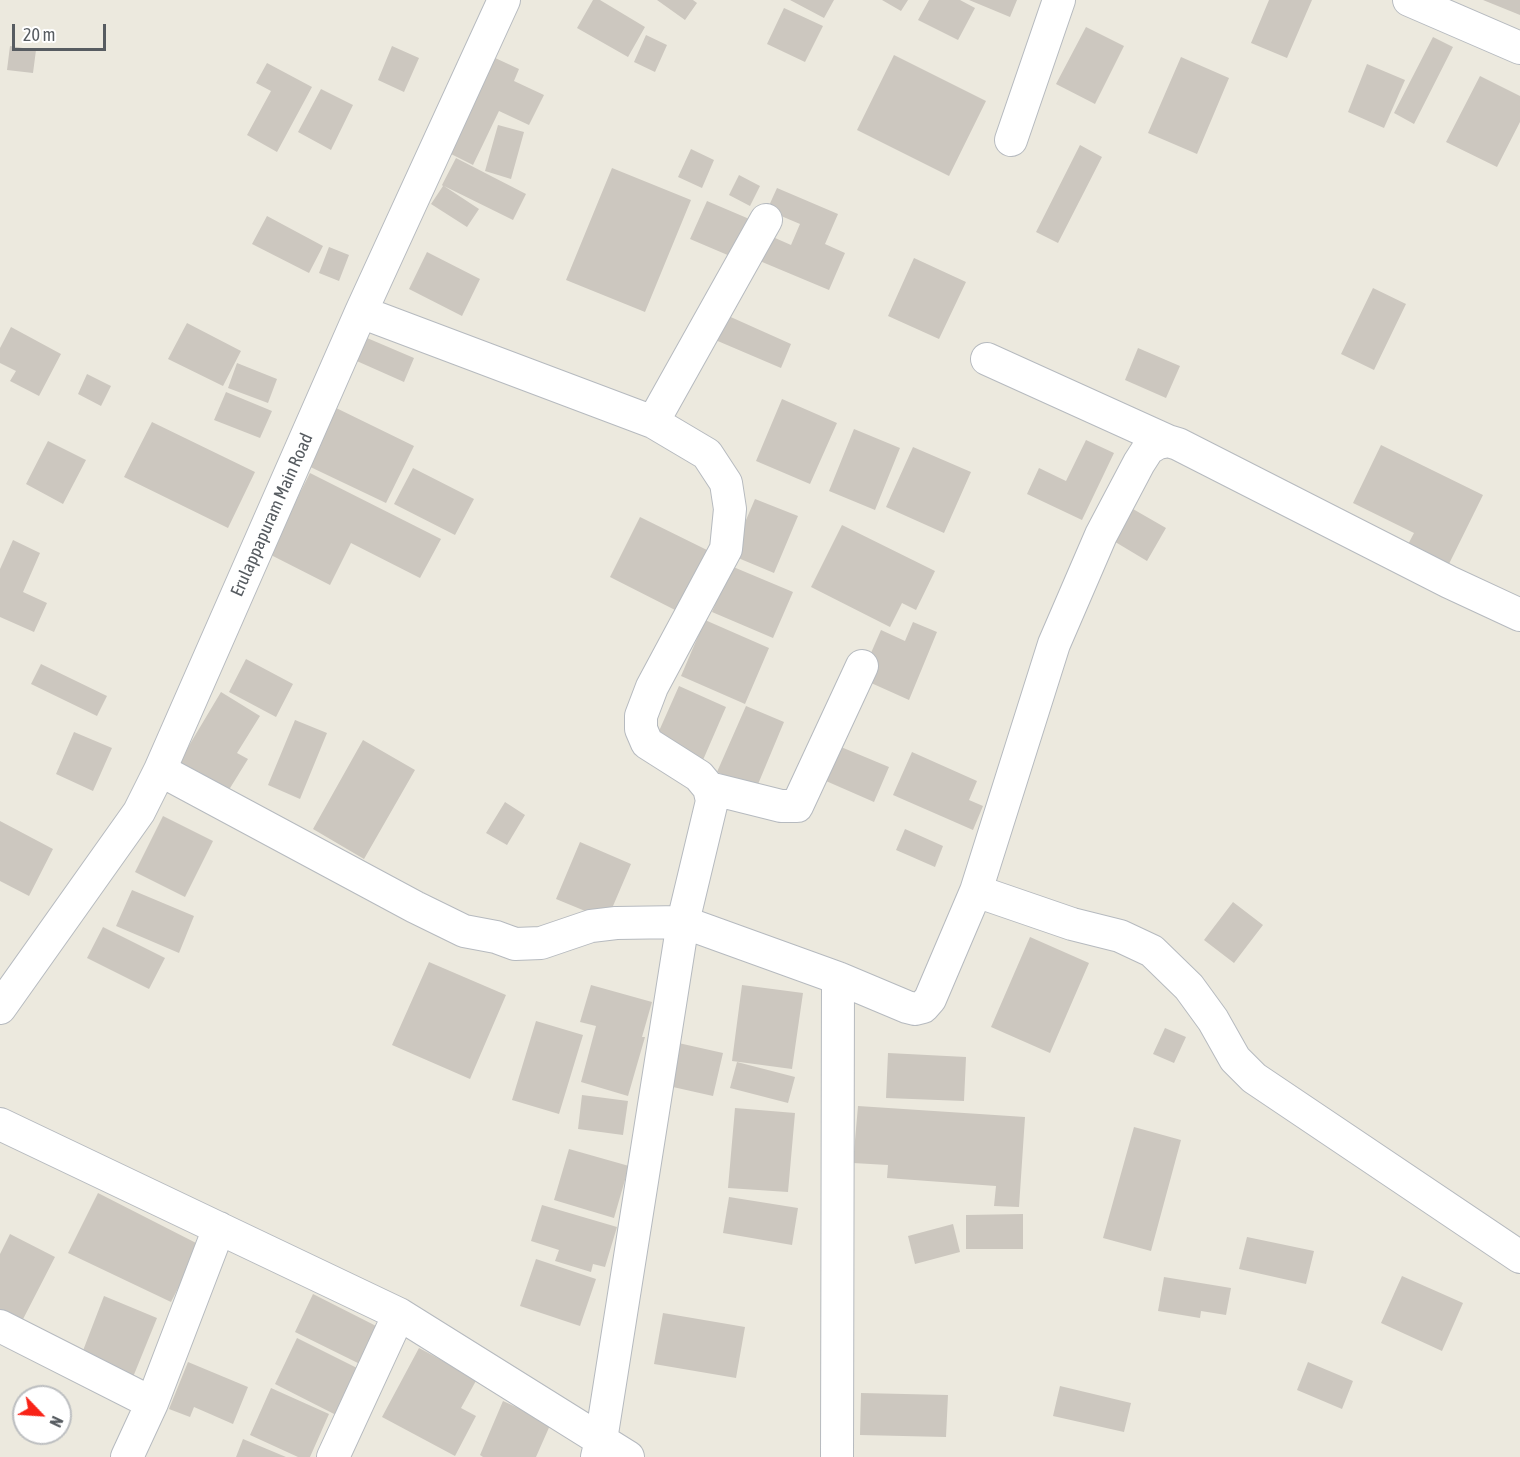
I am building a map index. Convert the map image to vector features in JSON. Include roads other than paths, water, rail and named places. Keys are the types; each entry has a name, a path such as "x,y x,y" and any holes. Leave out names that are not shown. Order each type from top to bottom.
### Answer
{"street":[{"name":"Erulappapuram Main Road","path":"0,1008 140,812 361,312 504,0"},
{"path":"1011,140 1059,0"},
{"path":"1409,0 1448,8 1520,48"},
{"path":"653,422 766,220"},
{"path":"361,312 653,422 707,454 726,483 730,509 726,549 652,687 641,716 641,729 647,743 699,776 708,789 712,801 683,922 599,1448"},
{"path":"987,359 1178,444 1449,582 1520,615"},
{"path":"160,770 464,931 496,937 515,944 541,943 591,926 616,923 683,922 838,978 908,1007 923,1007 930,999 976,891 1054,644 1101,535 1139,463 1148,449 1167,441"},
{"path":"708,789 781,806 797,806 862,666"},
{"path":"976,891 1072,924 1120,936 1152,951 1189,987 1213,1020 1235,1059 1254,1078 1520,1257"},
{"path":"837,1457 838,978"},
{"path":"0,1125 399,1314 599,1448 628,1457"},
{"path":"127,1457 152,1403 219,1228"},
{"path":"333,1457 399,1314"},
{"path":"0,1326 152,1403"}]}
